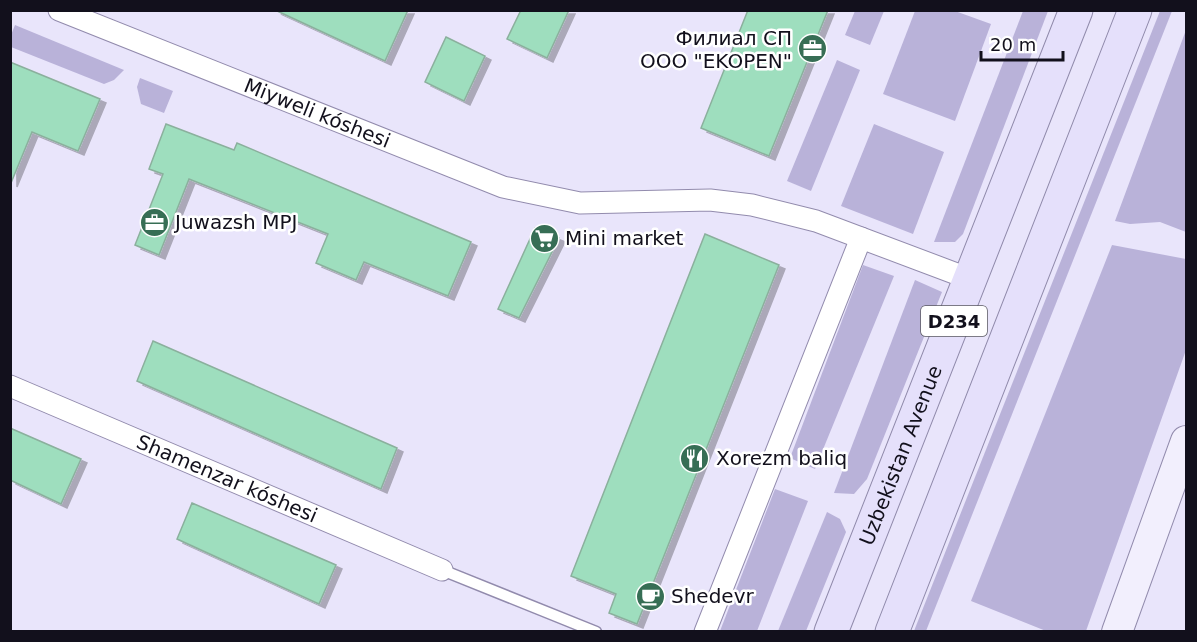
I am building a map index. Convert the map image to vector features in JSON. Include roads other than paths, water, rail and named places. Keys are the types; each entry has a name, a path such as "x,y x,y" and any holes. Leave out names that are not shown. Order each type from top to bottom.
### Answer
{"main road":[{"name":"Uzbekistan Avenue","path":"831,632 1076,10"},
{"name":"D234","path":"892,632 1135,10"}],"street":[{"name":"Miyweli kóshesi","path":"59,10 503,187 580,202 710,200 752,205 816,221 970,279"},
{"path":"705,632 861,238"},
{"name":"Shamenzar kóshesi","path":"10,386 442,570"},
{"path":"1117,632 1186,441"}],"lane":[{"path":"442,570 596,632"}],"place":[{"name":"Филиал СП OOO \"EKOPEN\"","path":"813,49"},
{"name":"Juwazsh MPJ","path":"154,222"},
{"name":"Mini market","path":"544,238"},
{"name":"Xorezm baliq","path":"695,458"},
{"name":"Shedevr","path":"650,596"}]}
